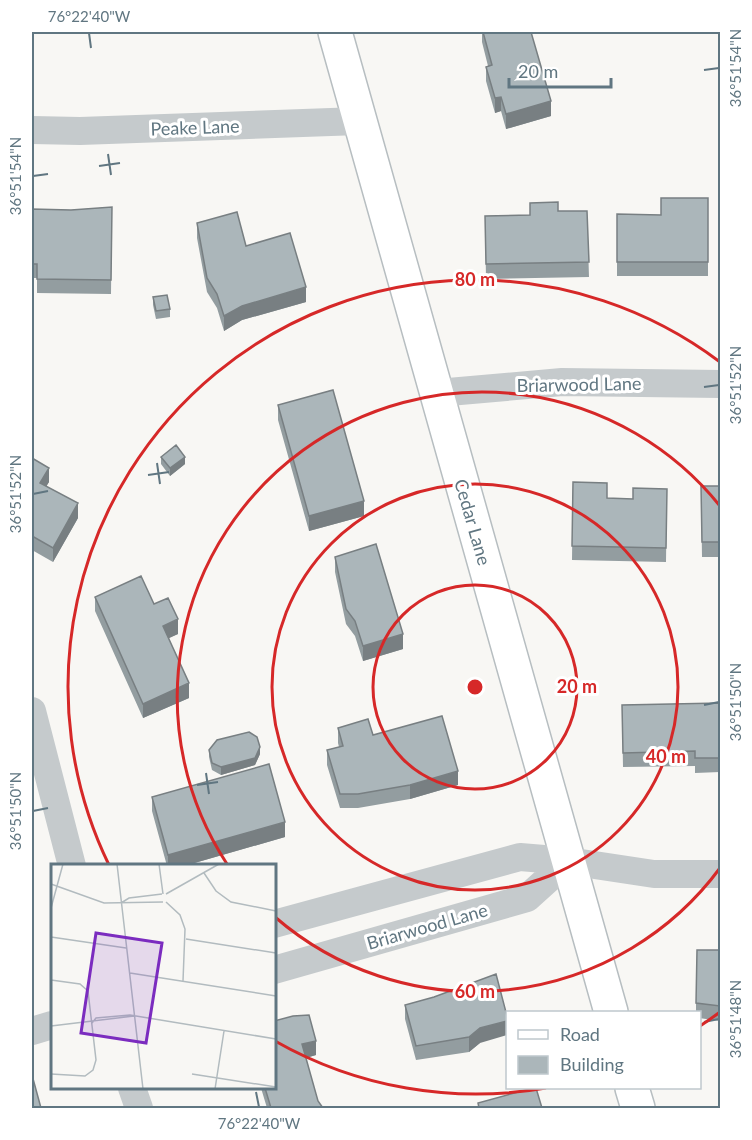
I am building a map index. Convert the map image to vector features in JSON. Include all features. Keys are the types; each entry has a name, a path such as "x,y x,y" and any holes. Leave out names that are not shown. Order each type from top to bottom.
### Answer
{"main road":[{"name":"Cedar Lane","path":"334,32 611,1011"},
{"path":"632,1089 638,1108"}],"street":[{"name":"Peake Lane","path":"32,130 80,131 359,121"},
{"name":"Briarwood Lane","path":"437,393 562,382 720,384"},
{"path":"32,711 71,864"},
{"path":"276,923 520,857 568,861 654,874 720,874"},
{"name":"Briarwood Lane","path":"276,969 527,898 568,861"},
{"path":"32,1031 51,1025"},
{"path":"132,1089 138,1108"}],"building":[{"path":"483,32 531,32 551,101 506,114 501,97 495,98 486,67 492,65"},
{"path":"661,198 708,198 708,262 617,262 617,214 661,215"},
{"path":"558,202 558,211 587,211 589,262 486,264 485,216 530,215 530,203"},
{"path":"112,207 111,280 37,279 37,264 32,264 32,209 71,210"},
{"path":"237,212 246,246 290,233 306,287 242,306 224,316 217,294 207,278 197,223"},
{"path":"167,295 170,309 156,311 153,297"},
{"path":"333,390 364,501 309,516 278,405"},
{"path":"176,445 185,457 170,468 161,457"},
{"path":"32,458 49,468 40,483 78,503 53,548 32,536"},
{"path":"573,482 607,483 607,498 633,499 633,488 667,489 666,548 572,546"},
{"path":"701,486 720,486 720,542 702,542"},
{"path":"376,544 403,634 363,646 355,621 346,609 335,557"},
{"path":"141,576 154,604 168,598 178,619 163,626 189,683 143,704 95,597"},
{"path":"720,703 720,758 695,758 695,751 623,753 622,705"},
{"path":"442,716 458,771 410,785 358,794 340,794 327,750 343,746 338,728 368,719 373,735"},
{"path":"249,732 257,737 260,747 255,758 221,767 212,763 209,750 217,740"},
{"path":"269,764 285,822 168,855 152,797"},
{"path":"697,950 720,950 720,1006 696,1003"},
{"path":"496,974 506,1012 506,1021 480,1028 469,1037 416,1046 405,1005"},
{"path":"309,1015 316,1041 302,1044 318,1101 323,1108 271,1108 265,1089 276,1089 276,1020"},
{"path":"32,1075 41,1108 32,1108"},
{"path":"536,1089 542,1108 479,1108 478,1103"}]}
